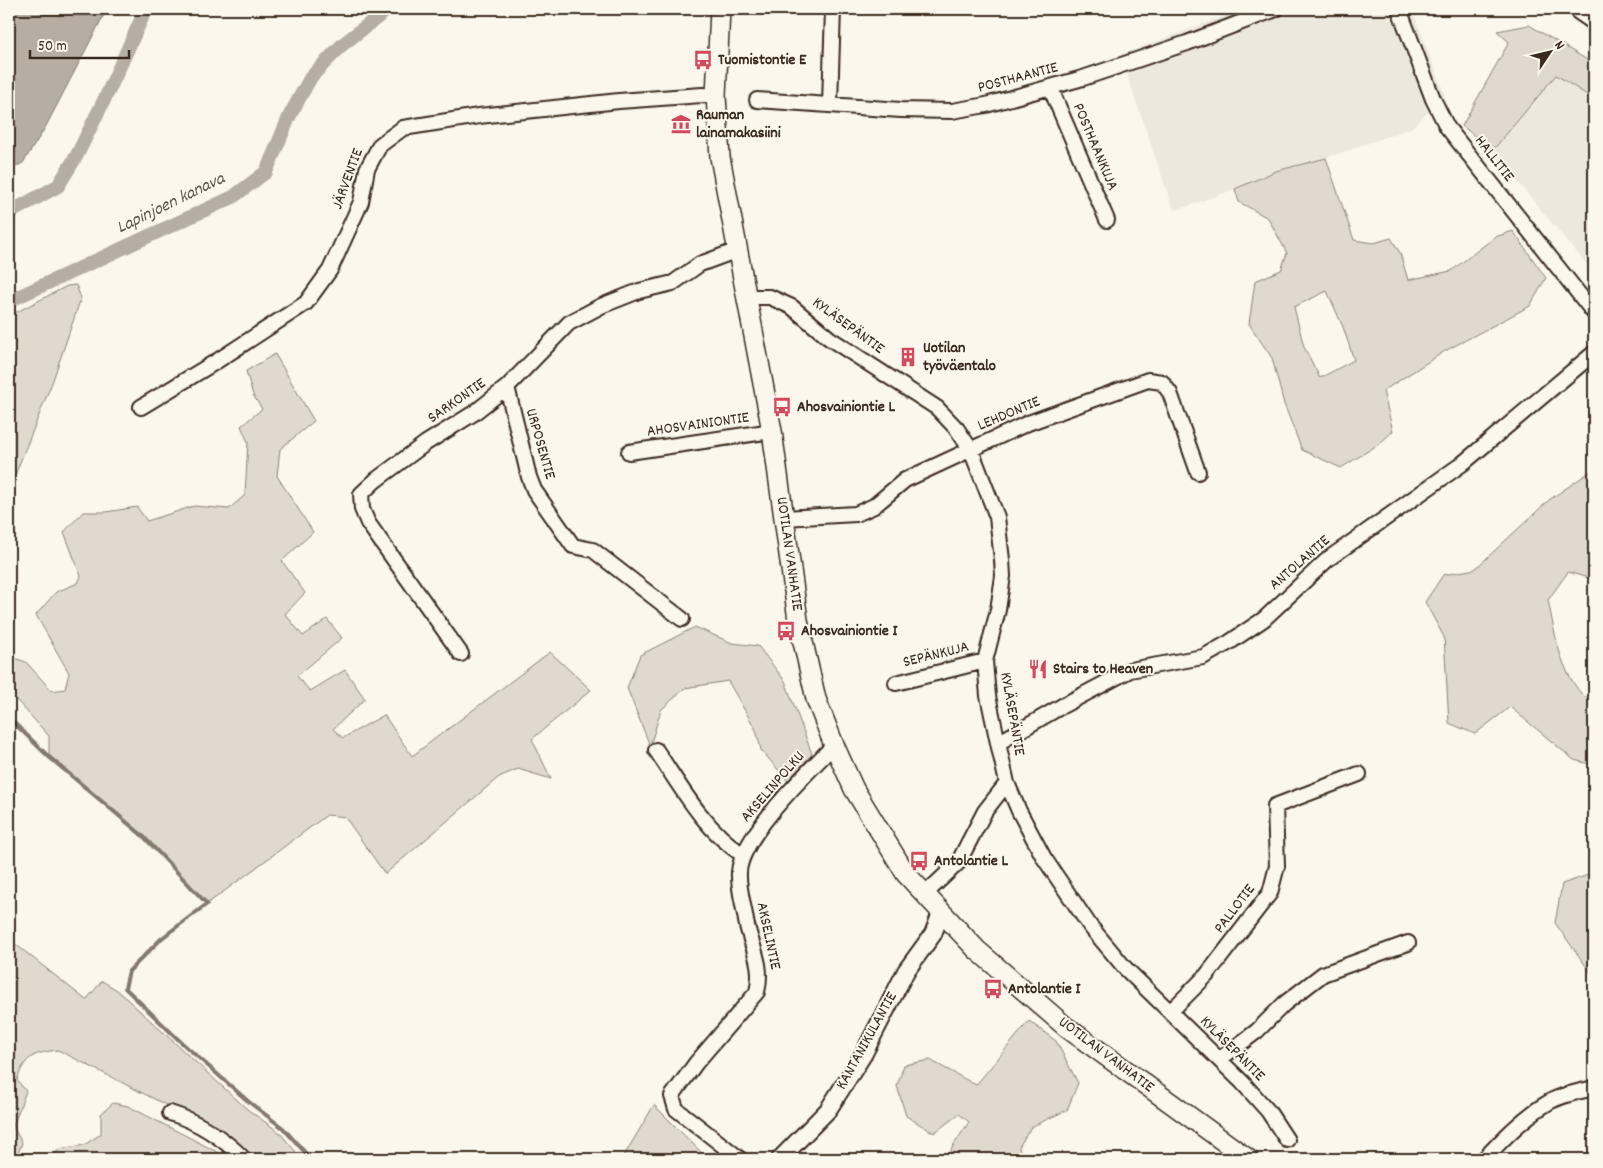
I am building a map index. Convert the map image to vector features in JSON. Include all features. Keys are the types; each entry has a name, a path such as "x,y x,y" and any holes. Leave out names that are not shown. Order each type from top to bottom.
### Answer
{"highway":[{"path":"1581,9 1594,18"}],"main road":[{"name":"UOTILAN VANHATIE","path":"720,9 716,96 720,157 772,431 798,620 816,699 854,789 906,874 977,950 1066,1027 1248,1159"}],"street":[{"path":"830,104 833,9"},
{"name":"POSTHAANTIE","path":"757,100 901,110 952,111 986,105 1083,78 1161,52 1276,9"},
{"name":"HALLITIE","path":"1399,9 1433,98 1448,127 1594,313"},
{"name":"POSTHAANKUJA","path":"1050,87 1107,220"},
{"name":"JÄRVENTIE","path":"141,407 230,353 306,303 330,270 361,202 367,169 380,144 403,128 479,116 619,100 702,95 716,96"},
{"name":"SARKONTIE","path":"461,654 368,522 362,509 361,494 376,480 426,443 474,413 506,387 569,323 601,306 632,294 674,283 700,264 738,250"},
{"name":"KYLÄSEPÄNTIE","path":"747,297 770,297 792,307 829,338 938,408 957,428 971,450 996,518 1003,576 998,610 985,661 988,696 1007,783 1019,811 1044,858 1090,926 1125,968 1220,1059 1268,1111 1287,1140"},
{"name":"ANTOLANTIE","path":"998,743 1130,670 1203,657 1230,642 1264,619 1328,559 1462,464 1594,353"},
{"name":"LEHDONTIE","path":"784,518 856,514 874,506 905,480 1028,424 1148,380 1162,382 1170,393 1198,472"},
{"name":"URPOSENTIE","path":"506,387 534,490 573,546 592,550 682,619"},
{"name":"AHOSVAINIONTIE","path":"629,452 772,431"},
{"name":"SEPÄNKUJA","path":"896,683 985,661"},
{"name":"AKSELINPOLKU","path":"743,855 754,836 800,779 834,745"},
{"path":"656,750 698,813 723,842 743,855"},
{"name":"PALLOTIE","path":"1170,1012 1206,976 1270,893 1277,866 1275,806 1359,774"},
{"path":"924,895 958,863 985,811 1007,783"},
{"name":"AKSELINTIE","path":"740,1159 676,1108 672,1096 696,1062 757,992 761,977 747,924 738,872 743,855"},
{"name":"KANTANIKULANTIE","path":"780,1159 793,1148 833,1102 863,1055 906,971 933,934 941,913"},
{"path":"1220,1059 1258,1030 1284,1004 1323,974 1408,943"},
{"path":"1484,1159 1525,1120 1546,1104 1565,1096 1594,1088"},
{"path":"170,1113 184,1117 224,1139 244,1159"}],"shaded area":[{"path":"9,9 107,9 45,128 23,163 9,170"},
{"path":"1243,9 1412,9 1445,96 1411,128 1326,158 1276,171 1235,189 1174,211 1120,55"},
{"path":"1529,25 1594,64 1594,92 1587,95 1556,75 1493,150 1462,126 1509,42 1497,31"},
{"path":"1556,74 1587,95 1594,92 1594,273 1493,150"},
{"path":"1326,158 1354,240 1374,243 1391,238 1400,253 1408,280 1451,271 1495,237 1513,231 1546,278 1530,306 1445,351 1383,391 1393,431 1379,444 1341,468 1302,450 1284,404 1272,358 1249,324 1255,281 1281,270 1287,253 1268,218 1239,202 1235,189 1276,171","holes":["1327,291 1343,327 1354,360 1320,378 1304,347 1294,307"]},
{"path":"76,285 81,298 53,380 9,490 9,316 67,286"},
{"path":"275,354 314,421 280,449 277,476 313,532 282,561 305,593 285,614 303,636 327,619 342,638 297,676 310,691 345,670 365,699 333,729 343,738 384,715 412,756 550,652 591,690 532,739 551,779 518,769 499,777 385,874 345,817 327,815 207,904 143,836 49,757 49,736 9,692 9,656 26,662 52,691 65,689 69,673 36,615 56,592 78,583 81,576 64,532 83,512 106,512 137,507 147,521 194,506 229,509 245,495 248,442 241,426 262,409 253,395 246,371"},
{"path":"1594,469 1594,577 1592,579 1568,572 1548,600 1557,644 1567,671 1574,684 1594,705 1594,765 1574,760 1510,707 1475,734 1449,723 1444,637 1425,602 1443,575 1475,569 1549,500"},
{"path":"695,627 732,643 758,646 785,681 812,754 788,781 761,750 756,730 728,681 685,688 661,710 650,746 627,688 640,655"},
{"path":"1594,873 1594,977 1555,923 1562,884"},
{"path":"9,939 86,1000 102,981 117,990 247,1109 279,1132 302,1159 255,1159 170,1107 58,1050 37,1054 27,1061 20,1072 17,1080 26,1091 13,1126 22,1143 16,1159 9,1159"},
{"path":"1029,1021 1056,1041 1078,1083 1067,1110 1031,1127 1019,1147 1022,1159 947,1159 969,1122 959,1114 934,1133 906,1116 897,1086 904,1065 930,1060 976,1085"},
{"path":"113,1103 128,1106 231,1159 51,1159 59,1149 84,1145 101,1134 101,1114"},
{"path":"654,1105 706,1157 709,1159 622,1159"}],"waterway":[{"path":"9,213 58,186 77,155 146,9"},
{"name":"Lapinjoen kanava","path":"9,301 233,197 266,172 290,115 311,77 342,45 388,9"},
{"path":"9,718 49,757 143,836 207,904 162,938 129,971 125,988 182,1043 249,1102 283,1128 311,1159"}],"place":[{"name":"Tuomistontie E","path":"703,60"},
{"name":"Rauman lainamakasiini","path":"681,124"},
{"name":"Uotilan työväentalo","path":"908,357"},
{"name":"Ahosvainiontie L","path":"782,407"},
{"name":"Ahosvainiontie I","path":"786,631"},
{"name":"Stairs to Heaven","path":"1038,669"},
{"name":"Antolantie L","path":"919,861"},
{"name":"Antolantie I","path":"993,989"}]}
